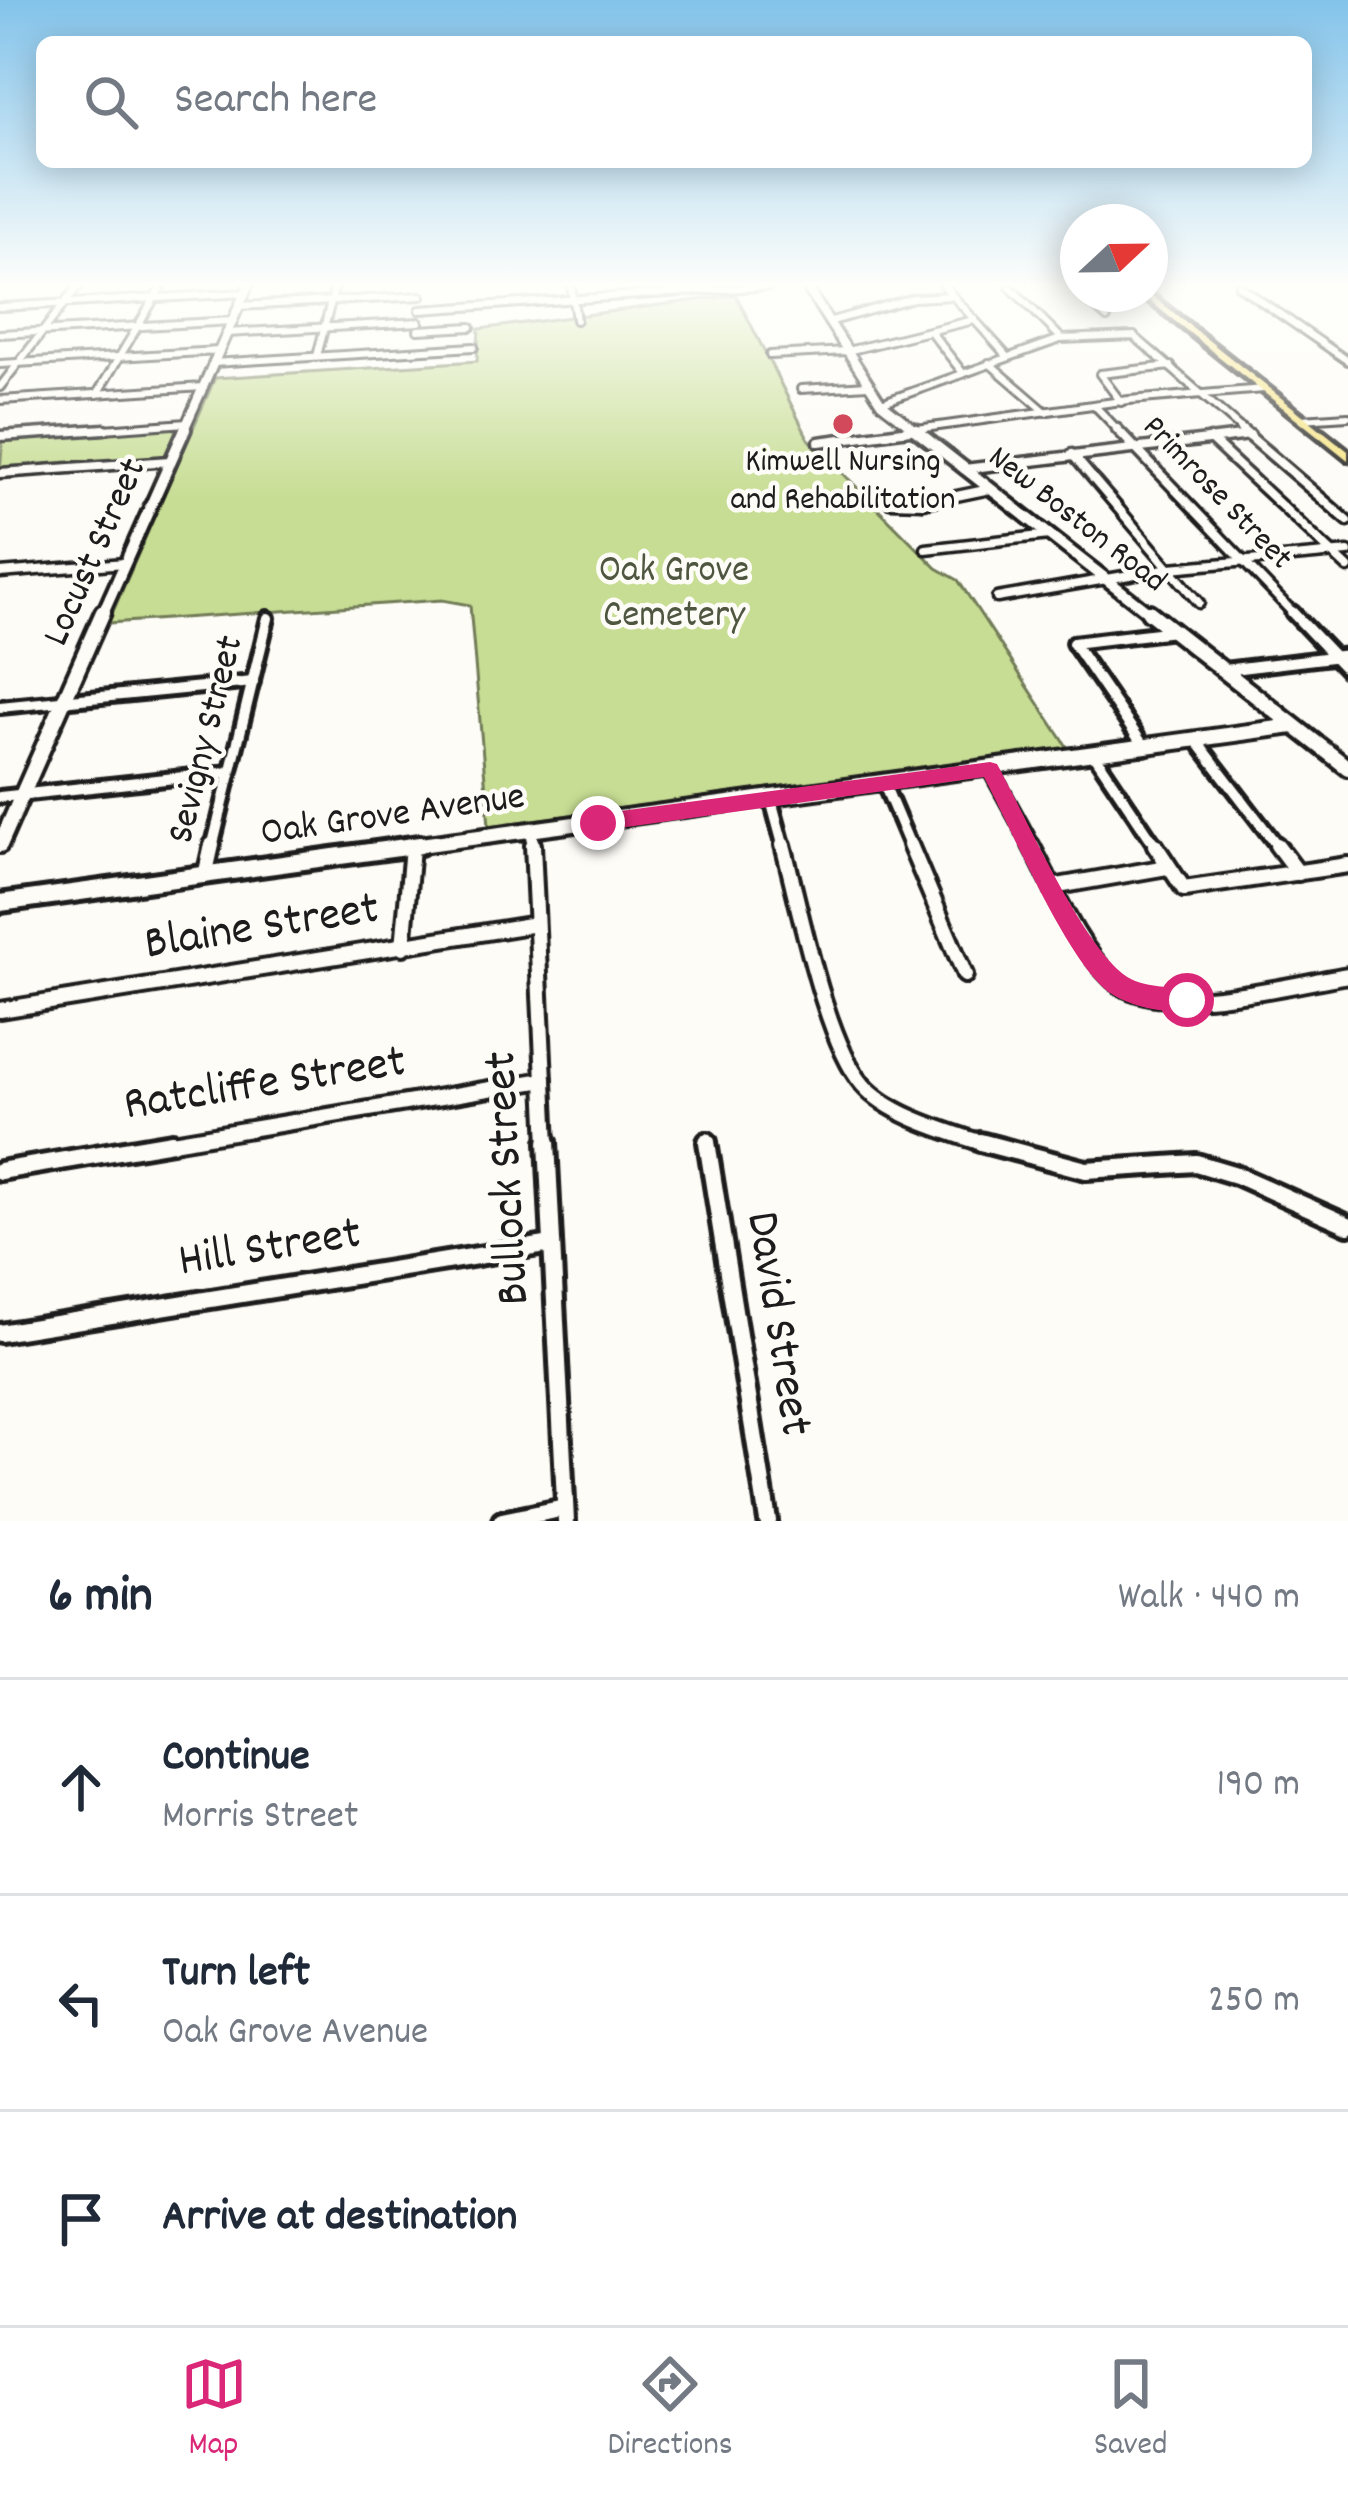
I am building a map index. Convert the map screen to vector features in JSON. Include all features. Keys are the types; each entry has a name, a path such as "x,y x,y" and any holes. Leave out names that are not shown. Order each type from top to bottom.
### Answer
{"main road":[{"path":"1224,357 1348,457"}],"street":[{"path":"0,387 23,357"},
{"path":"0,364 119,357"},
{"path":"97,394 119,357"},
{"name":"Locust Street","path":"0,845 216,357"},
{"path":"213,363 302,357"},
{"name":"New Boston Road","path":"851,357 880,403 1348,768"},
{"path":"950,357 963,373"},
{"path":"880,403 1008,357"},
{"path":"1161,357 1348,521"},
{"path":"989,363 1047,412"},
{"path":"1121,402 1100,374 1172,366"},
{"path":"801,389 868,385"},
{"path":"0,400 203,387"},
{"path":"819,442 1121,402 1264,389"},
{"name":"Primrose Street","path":"1094,406 1348,671"},
{"path":"1301,419 1348,416"},
{"path":"0,436 187,423"},
{"path":"964,469 1250,435"},
{"path":"1210,439 1348,568"},
{"path":"1072,454 1199,603"},
{"path":"0,473 170,461"},
{"path":"923,503 990,489"},
{"path":"926,549 1049,536"},
{"path":"997,598 1170,568 1348,552"},
{"path":"0,573 125,563"},
{"name":"Sevigny Street","path":"205,875 268,618"},
{"path":"1145,748 1073,644 1174,632"},
{"path":"1224,670 1348,655"},
{"path":"0,707 253,682"},
{"name":"Oak Grove Avenue","path":"0,903 1293,726"},
{"path":"1196,740 1298,873"},
{"path":"1094,754 1184,889 1348,865"},
{"path":"990,769 1092,957 1117,984 1138,994 1187,1000 1348,974"},
{"path":"0,797 230,772"},
{"path":"884,784 965,975"},
{"path":"771,800 838,1036 864,1088 940,1126 1039,1164 1089,1171 1186,1162 1253,1178 1348,1225"},
{"name":"Bullock Street","path":"532,831 566,1515"},
{"path":"404,947 412,847"},
{"path":"1052,887 1167,867"},
{"name":"Blaine Street","path":"0,1010 536,924"},
{"name":"Ratcliffe Street","path":"0,1172 544,1081"},
{"name":"David Street","path":"706,1140 768,1521"},
{"name":"Hill Street","path":"0,1333 552,1244"},
{"path":"502,1521 566,1515"}],"green space":[{"name":"Oak Grove Cemetery","path":"477,357 767,357 808,438 937,568 958,580 1068,748 489,826 470,605 442,600 108,623 215,378 477,361"},
{"path":"181,426 167,458 0,470 3,438"}],"place":[{"name":"Kimwell Nursing and Rehabilitation","path":"843,424"}],"route":[{"path":"598,823 990,769 1092,957 1117,984 1138,994 1187,1000"}]}
